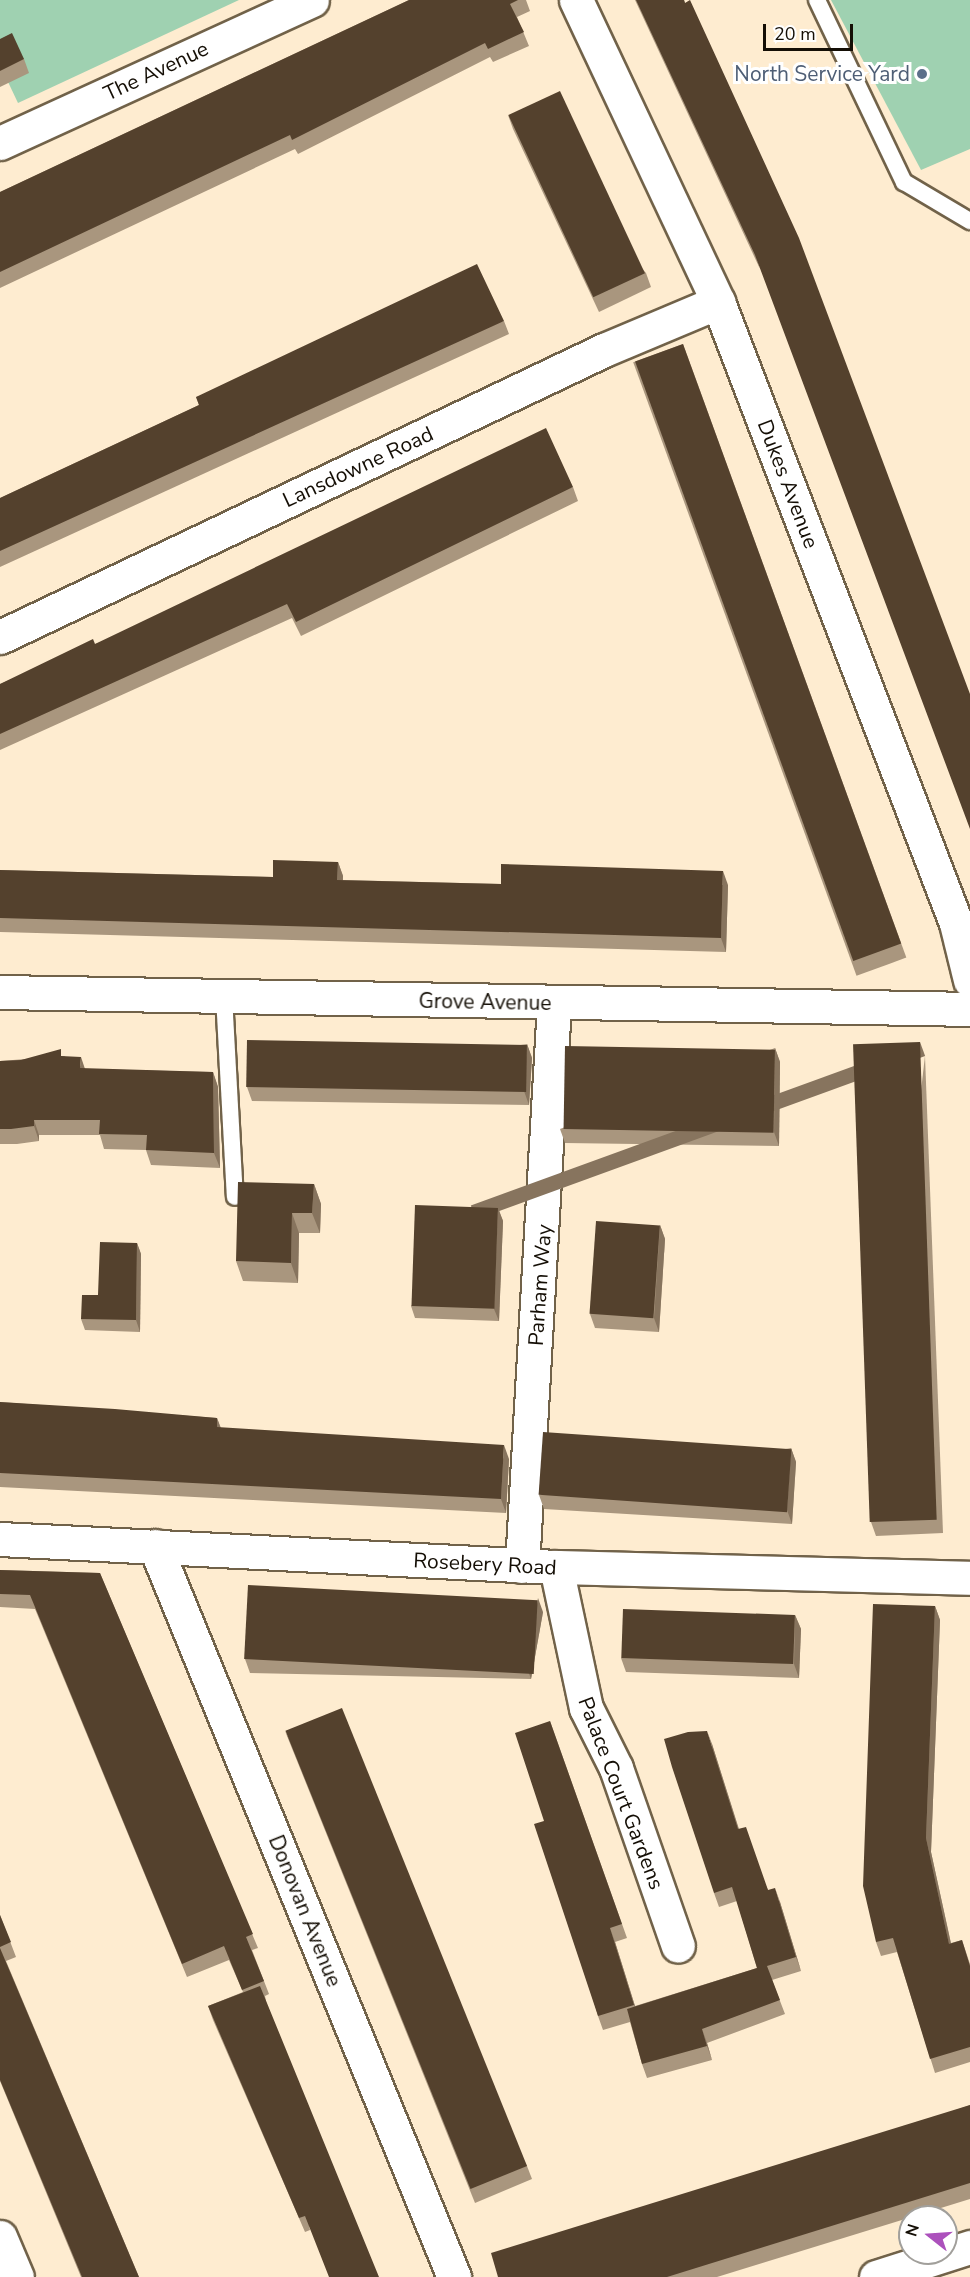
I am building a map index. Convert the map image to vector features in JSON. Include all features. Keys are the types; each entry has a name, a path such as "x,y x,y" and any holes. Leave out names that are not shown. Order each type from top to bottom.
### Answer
{"street":[{"name":"The Avenue","path":"0,143 312,0"},
{"name":"Dukes Avenue","path":"576,0 718,302 956,923 970,980"},
{"name":"Lansdowne Road","path":"0,637 604,350 718,302"},
{"name":"Grove Avenue","path":"0,992 554,1004 970,1009"},
{"name":"Parham Way","path":"522,1566 554,1004"},
{"name":"Rosebery Road","path":"0,1539 556,1568 970,1578"},
{"name":"Donovan Avenue","path":"156,1546 454,2277"},
{"name":"Palace Court Gardens","path":"556,1568 586,1708 616,1768 678,1946"},
{"path":"0,2236 16,2277"},
{"path":"876,2277 970,2247"}],"lane":[{"path":"817,0 904,182 970,221"},
{"path":"224,996 234,1197"}],"green space":[{"path":"0,0 239,0 18,103 0,65"},
{"name":"North Service Yard","path":"831,0 970,0 970,149 921,170"}],"building":[{"path":"409,0 518,0 510,4 524,32 488,49 485,43 292,140 290,135 0,272 0,192"},
{"path":"636,0 684,0 685,3 690,0 799,238 970,694 970,829 755,255"},
{"path":"12,33 24,59 0,71 0,39"},
{"path":"560,91 645,273 593,297 508,115"},
{"path":"477,264 504,321 0,551 0,498 199,405 196,397"},
{"path":"683,344 901,944 853,961 635,361"},
{"path":"546,428 573,487 296,622 287,604 0,734 0,684 93,639 95,644"},
{"path":"273,860 338,862 337,880 501,884 501,864 723,871 721,938 0,918 0,870 273,877"},
{"path":"247,1040 527,1045 526,1092 246,1087"},
{"path":"920,1042 937,1520 870,1522 853,1044"},
{"path":"565,1046 775,1050 774,1133 564,1129"},
{"path":"61,1049 61,1056 81,1057 80,1068 213,1072 214,1153 146,1150 147,1135 99,1134 100,1120 34,1120 34,1126 0,1129 0,1061 21,1060"},
{"path":"238,1182 314,1184 312,1213 292,1213 291,1263 236,1261"},
{"path":"415,1205 498,1208 494,1309 411,1306"},
{"path":"596,1221 660,1225 653,1318 590,1314"},
{"path":"100,1242 137,1243 136,1320 81,1319 82,1295 98,1295"},
{"path":"0,1402 217,1418 217,1427 504,1445 501,1499 0,1473"},
{"path":"543,1432 791,1449 787,1512 539,1495"},
{"path":"0,1570 100,1573 253,1934 246,1937 264,1981 242,1990 224,1946 182,1964 30,1595 0,1594"},
{"path":"248,1585 538,1600 534,1674 244,1659"},
{"path":"873,1604 935,1606 926,1838 949,1944 962,1940 970,1966 970,2047 930,2059 893,1938 876,1942 863,1886"},
{"path":"623,1609 795,1615 793,1664 621,1658"},
{"path":"342,1708 527,2166 470,2189 285,1731"},
{"path":"550,1721 622,1924 610,1928 634,2005 598,2016 534,1824 544,1821 515,1733"},
{"path":"707,1731 738,1829 746,1827 768,1890 775,1888 796,1957 767,1966 780,2000 702,2029 707,2046 642,2064 627,2009 757,1968 732,1887 714,1893 664,1739 688,1732"},
{"path":"0,1915 11,1942 0,1947"},
{"path":"0,1948 139,2277 82,2277 0,2080"},
{"path":"260,1986 379,2277 329,2277 305,2216 299,2218 208,2006"},
{"path":"970,2105 970,2183 667,2277 498,2277 491,2253"}],"place":[{"name":"North Service Yard","path":"922,74"}]}
